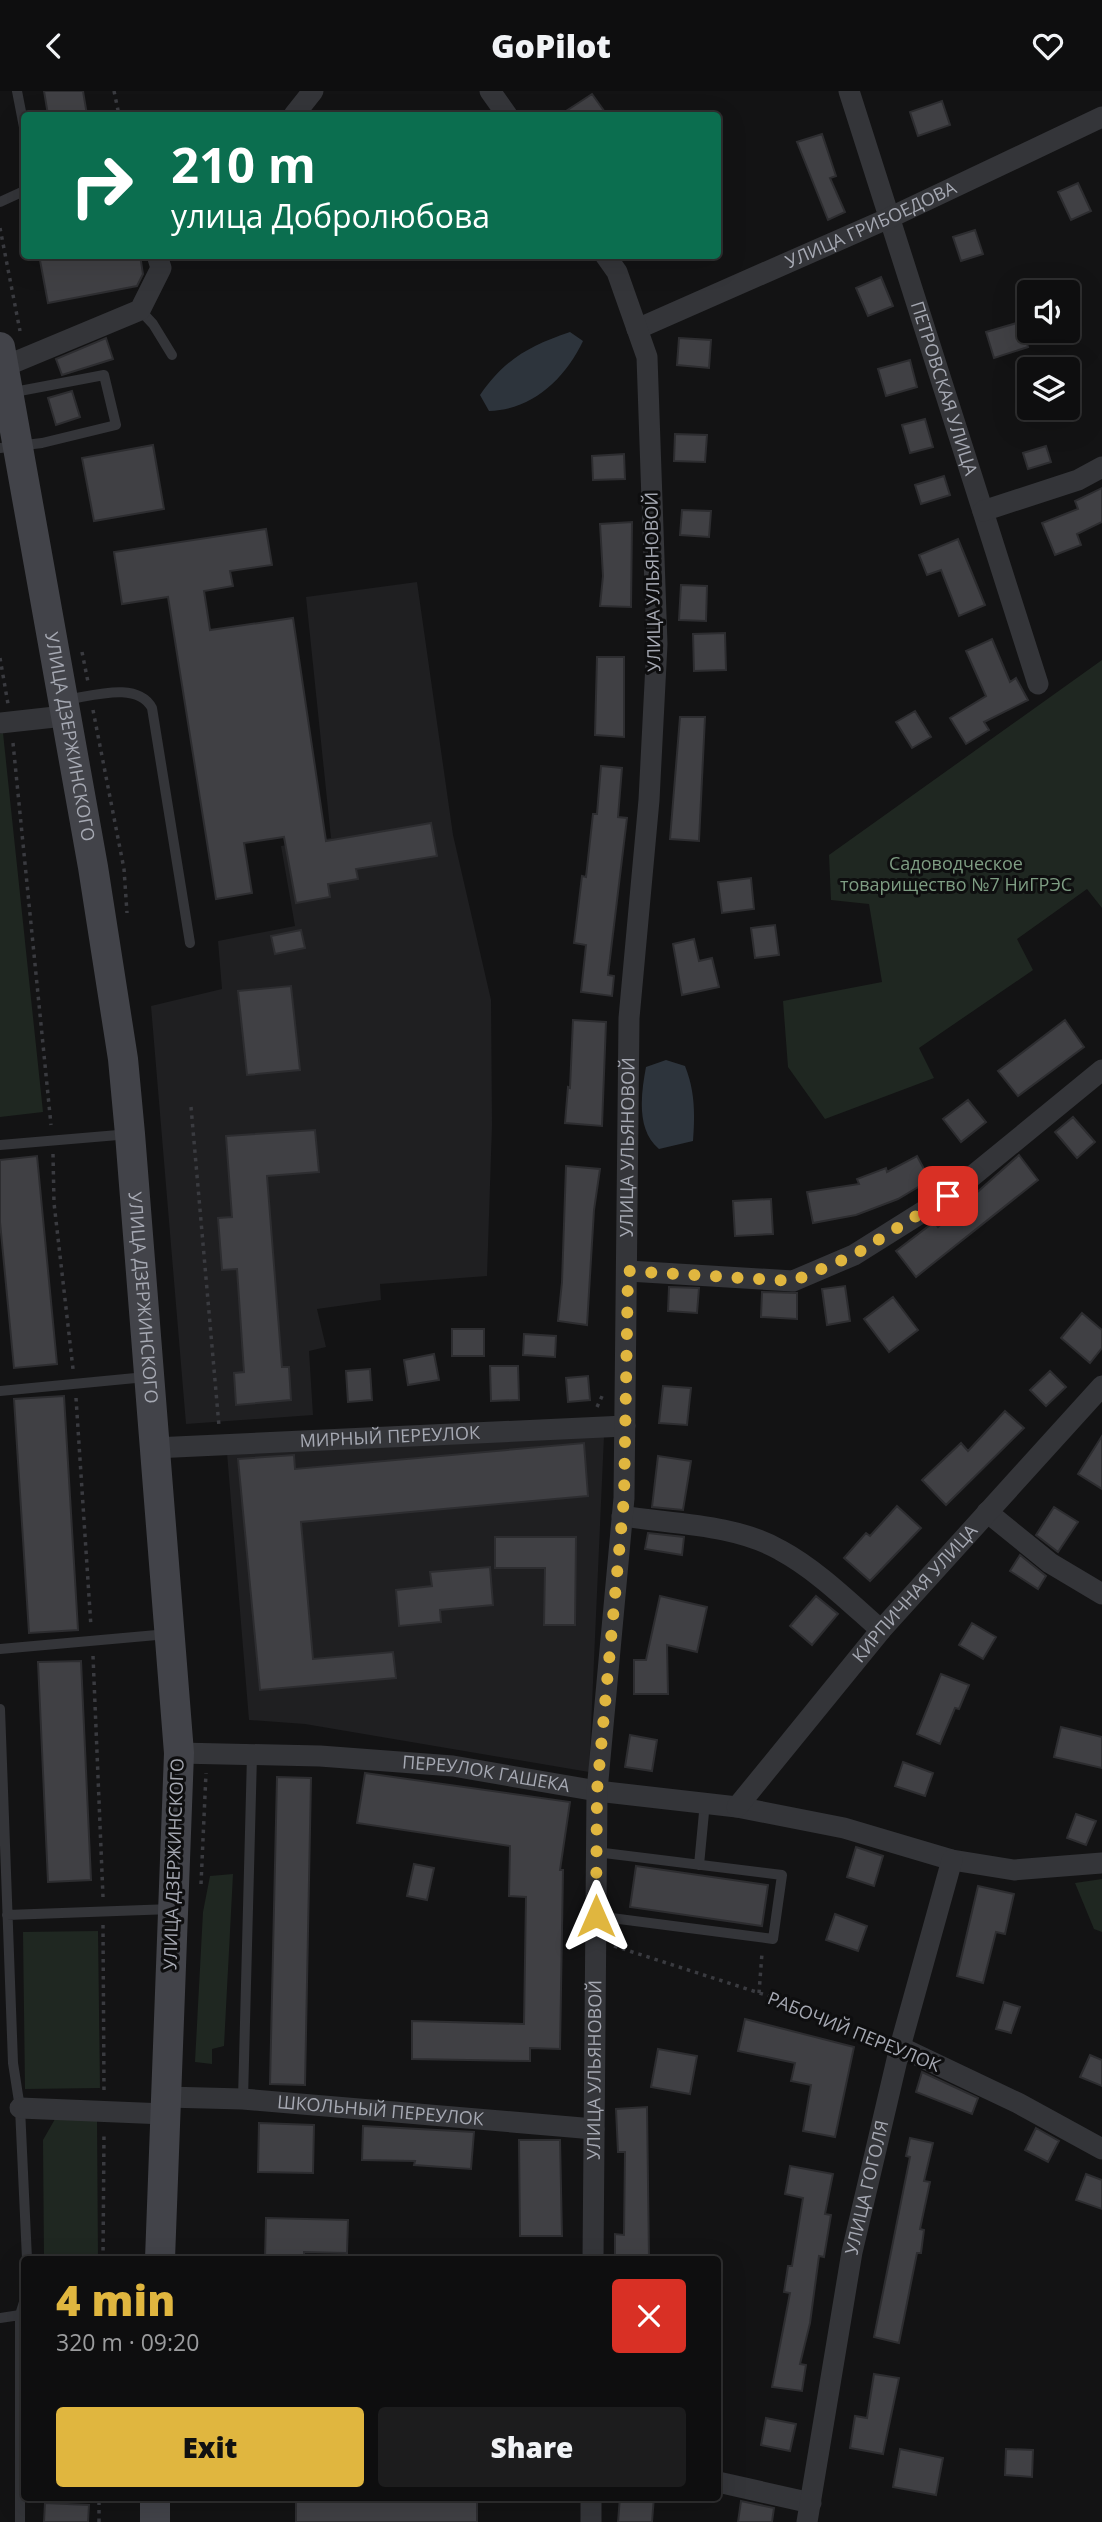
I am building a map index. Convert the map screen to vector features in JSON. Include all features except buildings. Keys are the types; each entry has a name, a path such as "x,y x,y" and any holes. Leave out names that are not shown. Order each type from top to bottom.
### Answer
{"main road":[{"name":"УЛИЦА ДЗЕРЖИНСКОГО","path":"4,369 8,446 93,867 121,1045 130,1135 179,1753 160,2256"},
{"path":"155,2501 155,2522"}],"street":[{"path":"296,112 313,91"},
{"path":"490,91 505,112"},
{"name":"ПЕТРОВСКАЯ УЛИЦА","path":"849,91 1038,684"},
{"name":"УЛИЦА ГРИБОЕДОВА","path":"637,329 889,218 1102,117"},
{"path":"4,369 140,310 161,268 158,259"},
{"name":"УЛИЦА УЛЬЯНОВОЙ","path":"593,2256 597,1791 622,1516 628,1271 629,1018 649,800 657,644 647,357 617,272 608,259"},
{"path":"983,512 1078,479 1102,467"},
{"path":"6,722 63,708"},
{"path":"628,1271 793,1281 854,1255 948,1196 1102,1070"},
{"name":"КИРПИЧНАЯ УЛИЦА","path":"737,1807 881,1630 1102,1386"},
{"name":"МИРНЫЙ ПЕРЕУЛОК","path":"155,1448 220,1442 625,1426"},
{"path":"987,1512 1049,1563 1102,1594"},
{"path":"622,1516 732,1533 779,1549 830,1585 881,1630"},
{"name":"ПЕРЕУЛОК ГАШЕКА","path":"179,1753 453,1766 597,1791 737,1807 844,1828 952,1860 1014,1870 1102,1863"},
{"name":"УЛИЦА ГОГОЛЯ","path":"809,2513 852,2252 900,2047 952,1860"},
{"name":"РАБОЧИЙ ПЕРЕУЛОК","path":"900,2047 1018,2103 1102,2149"},
{"name":"ШКОЛЬНЫЙ ПЕРЕУЛОК","path":"20,2108 104,2112 243,2099 594,2129"},
{"path":"721,2482 809,2513"},
{"path":"591,2501 591,2522"}],"lane":[{"path":"17,91 21,112"},
{"path":"0,202 21,192"},
{"path":"140,310 153,324 172,355"},
{"path":"4,369 104,375 116,425 42,443 8,446"},
{"path":"63,708 120,692 138,693 147,699 152,708 190,943"},
{"path":"0,1145 130,1135"},
{"path":"0,1391 149,1377"},
{"path":"0,1649 171,1634"},
{"path":"0,1709 2,1822 13,2063 20,2108 27,2256"},
{"path":"243,2099 252,1755"},
{"path":"699,1865 705,1803"},
{"path":"596,1852 782,1875 773,1939 596,1916"},
{"path":"7,1915 103,1909 172,1909"},
{"path":"0,2064 13,2063"},
{"path":"21,2312 21,2372"},
{"path":"0,2318 20,2315"},
{"path":"20,2522 22,2501"}],"path":[{"path":"114,91 118,112"},
{"path":"0,658 53,1141 54,1203 75,1384 92,1642 103,1909 103,2256"},
{"path":"191,1107 220,1442"},
{"path":"759,1993 764,1938"},
{"name":"РАБОЧИЙ ПЕРЕУЛОК","path":"596,1940 759,1993 900,2047"},
{"path":"99,2501 99,2522"}],"shaded area":[{"path":"570,332 583,341 557,380 519,405 489,411 480,395 499,372 519,355"},
{"path":"417,582 453,835 491,1000 492,1125 487,1276 380,1284 381,1300 317,1309 326,1347 309,1351 313,1415 186,1424 151,1006 222,989 218,941 295,926 281,846 331,838 306,597"},
{"path":"666,1060 685,1066 691,1084 694,1102 693,1141 659,1149 643,1122 643,1089 646,1067"},
{"path":"604,1436 589,1772 305,1724 249,1720 227,1453"}],"green space":[{"name":"Садоводческое товарищество №7 НиГРЭС","path":"1102,660 1102,908 1087,889 1017,939 1033,970 919,1048 934,1078 825,1119 788,1067 783,1001 882,982 869,904 831,900 829,855"},
{"path":"3,733 43,1112 0,1117 0,734"},
{"path":"233,1874 224,2046 212,2049 212,2064 195,2062 203,1912 210,1876"},
{"path":"1102,1879 1102,1932 1094,1929 1075,1883"},
{"path":"98,1931 100,2088 25,2089 23,1932"},
{"path":"55,2119 97,2120 98,2256 44,2256 43,2140"}],"route":[{"path":"596,1916 597,1791 624,1498 628,1271 793,1281 854,1255 948,1196"}]}
